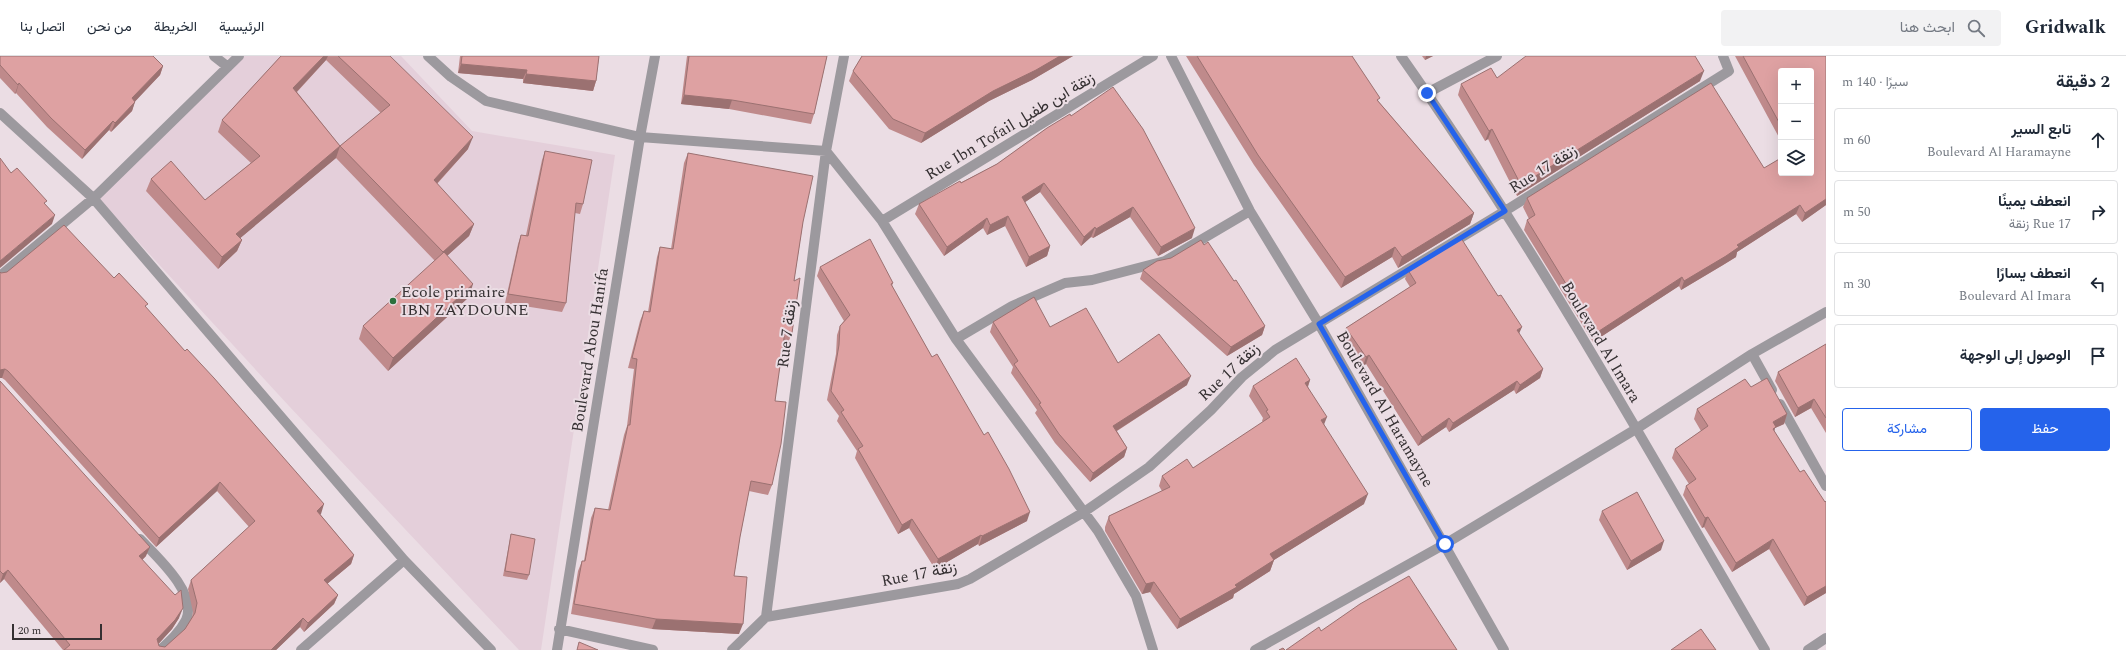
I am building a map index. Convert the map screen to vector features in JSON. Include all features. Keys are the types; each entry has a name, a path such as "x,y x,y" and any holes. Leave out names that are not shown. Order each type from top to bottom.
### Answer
{"street":[{"path":"214,56 228,67"},
{"path":"0,276 92,198 239,56"},
{"path":"428,56 450,77 486,101 640,137 826,151 882,221 956,339 1098,531 1136,596 1153,650"},
{"name":"Boulevard Abou Hanifa","path":"557,650 559,628 640,137 655,56"},
{"name":"Rue 7 زنقة","path":"766,617 826,151 844,56"},
{"name":"Rue Ibn Tofail زنقة ابن طفيل","path":"882,221 1153,56"},
{"name":"Boulevard Al Haramayne","path":"1171,56 1250,211 1319,324 1504,650"},
{"name":"Boulevard Al Imara","path":"1401,56 1505,211 1636,429 1765,650"},
{"path":"1427,93 1497,56"},
{"name":"Rue 17 زنقة","path":"766,617 958,584 1084,512 1149,467 1211,410 1242,377 1275,350 1505,211 1729,71 1725,60"},
{"path":"0,113 92,198 404,560 491,650"},
{"path":"956,339 1012,306 1065,283 1092,280 1165,261 1250,211"},
{"path":"1255,650 1445,544 1636,429 1752,354 1826,312"},
{"path":"1752,354 1826,486"},
{"path":"131,529 178,581 188,604 187,618 179,632 160,650"},
{"path":"301,650 404,560"},
{"path":"732,650 766,617"},
{"path":"559,628 653,650"},
{"path":"1808,650 1826,638"}],"shaded area":[{"name":"Ecole primaire IBN ZAYDOUNE","path":"239,56 401,56 472,131 615,155 541,650 519,650 289,406 96,196"}],"building":[{"path":"0,56 153,56 163,66 132,98 135,102 115,123 113,121 85,150 51,118 19,83 18,85 0,65"},
{"path":"281,56 324,56 293,88 340,146 236,234 242,240 222,257 151,179 171,161 205,200 260,156 222,120"},
{"path":"338,56 390,56 473,137 434,180 474,224 443,252 340,146 390,105"},
{"path":"462,56 599,56 596,81 526,74 527,70 461,64"},
{"path":"689,56 827,56 814,114 732,100 684,95"},
{"path":"862,56 1060,56 1036,70 993,91 925,133 893,119 853,71"},
{"path":"1197,56 1352,56 1380,98 1377,100 1474,213 1402,257 1395,247 1345,277 1258,155"},
{"path":"1526,56 1695,56 1704,71 1521,185 1492,129 1489,131 1461,84 1491,68 1497,78"},
{"path":"1743,56 1826,56 1826,199 1805,213 1800,205 1737,245 1739,247 1726,256 1684,281 1682,277 1596,333 1527,220 1535,215 1527,198 1711,83 1764,168 1778,160 1778,176 1814,176 1814,68 1778,68 1778,120"},
{"path":"1113,87 1143,129 1195,228 1161,247 1133,207 1096,229 1095,227 1084,237 1044,183 1022,197 1050,246 1029,257 1008,216 990,225 987,218 947,247 919,204 960,181 961,183 997,164 1047,128 1070,114 1071,116"},
{"path":"545,151 592,160 583,204 576,203 566,303 508,294 521,235 528,236"},
{"path":"688,153 813,176 803,222 794,281 800,278 792,333 785,331 775,401 786,402 781,444 772,485 751,481 740,537 734,576 747,577 743,624 656,619 574,604 582,561 585,561 595,508 610,510 628,425 630,425 637,359 632,358 644,311 650,312 660,247 673,249"},
{"path":"0,158 11,173 17,168 47,201 44,203 55,215 0,261"},
{"path":"64,225 114,278 119,273 148,304 145,306 185,351 187,349 214,378 324,504 317,511 354,555 324,580 338,595 308,623 303,618 271,650 64,650 70,645 8,570 3,574 0,571 0,381 150,547 139,556 175,595 181,590 183,608 175,620 157,639 159,646 165,647 185,629 195,613 197,603 191,580 255,521 220,482 159,538 8,371 5,369 0,370 0,272 7,272"},
{"path":"1461,238 1498,296 1501,295 1522,327 1517,330 1543,369 1520,385 1517,381 1453,423 1449,418 1422,437 1369,355 1366,357 1346,328 1416,283 1408,270"},
{"path":"870,239 893,283 891,284 932,357 937,354 984,435 988,432 1009,469 1030,512 982,536 981,535 938,559 912,519 902,525 858,449 863,446 841,412 844,410 831,391 839,345 840,326 850,315 820,267"},
{"path":"1201,240 1204,245 1208,242 1234,281 1236,280 1265,326 1231,347 1143,270 1157,261 1171,258"},
{"path":"444,252 473,284 393,358 363,326"},
{"path":"1034,297 1050,327 1086,308 1118,363 1159,334 1191,376 1113,426 1127,448 1093,473 1059,434 1039,404 1041,403 1014,364 1018,361 993,322"},
{"path":"1826,344 1826,418 1814,399 1798,408 1778,372"},
{"path":"1296,358 1310,380 1305,383 1327,417 1321,420 1368,494 1270,554 1274,560 1235,585 1237,587 1180,619 1154,582 1146,584 1109,520 1109,516 1170,487 1162,476 1187,459 1193,468 1270,417 1266,411 1268,410 1253,386"},
{"path":"1767,378 1787,414 1773,422 1776,427 1773,429 1800,472 1804,470 1825,502 1826,501 1826,586 1807,597 1773,539 1736,563 1708,517 1705,518 1686,486 1696,479 1675,449 1708,426 1697,409 1745,379 1751,387"},
{"path":"1637,492 1664,541 1631,561 1602,511"},
{"path":"511,534 535,539 529,575 505,571"},
{"path":"1409,576 1457,650 1286,650 1319,627 1321,631 1360,604"},
{"path":"1701,629 1716,650 1671,650"},
{"path":"579,642 598,650 577,650"}],"place":[{"name":"Ecole primaire IBN ZAYDOUNE","path":"393,301"}],"route":[{"path":"1427,93 1505,211 1319,324 1445,544"}]}
